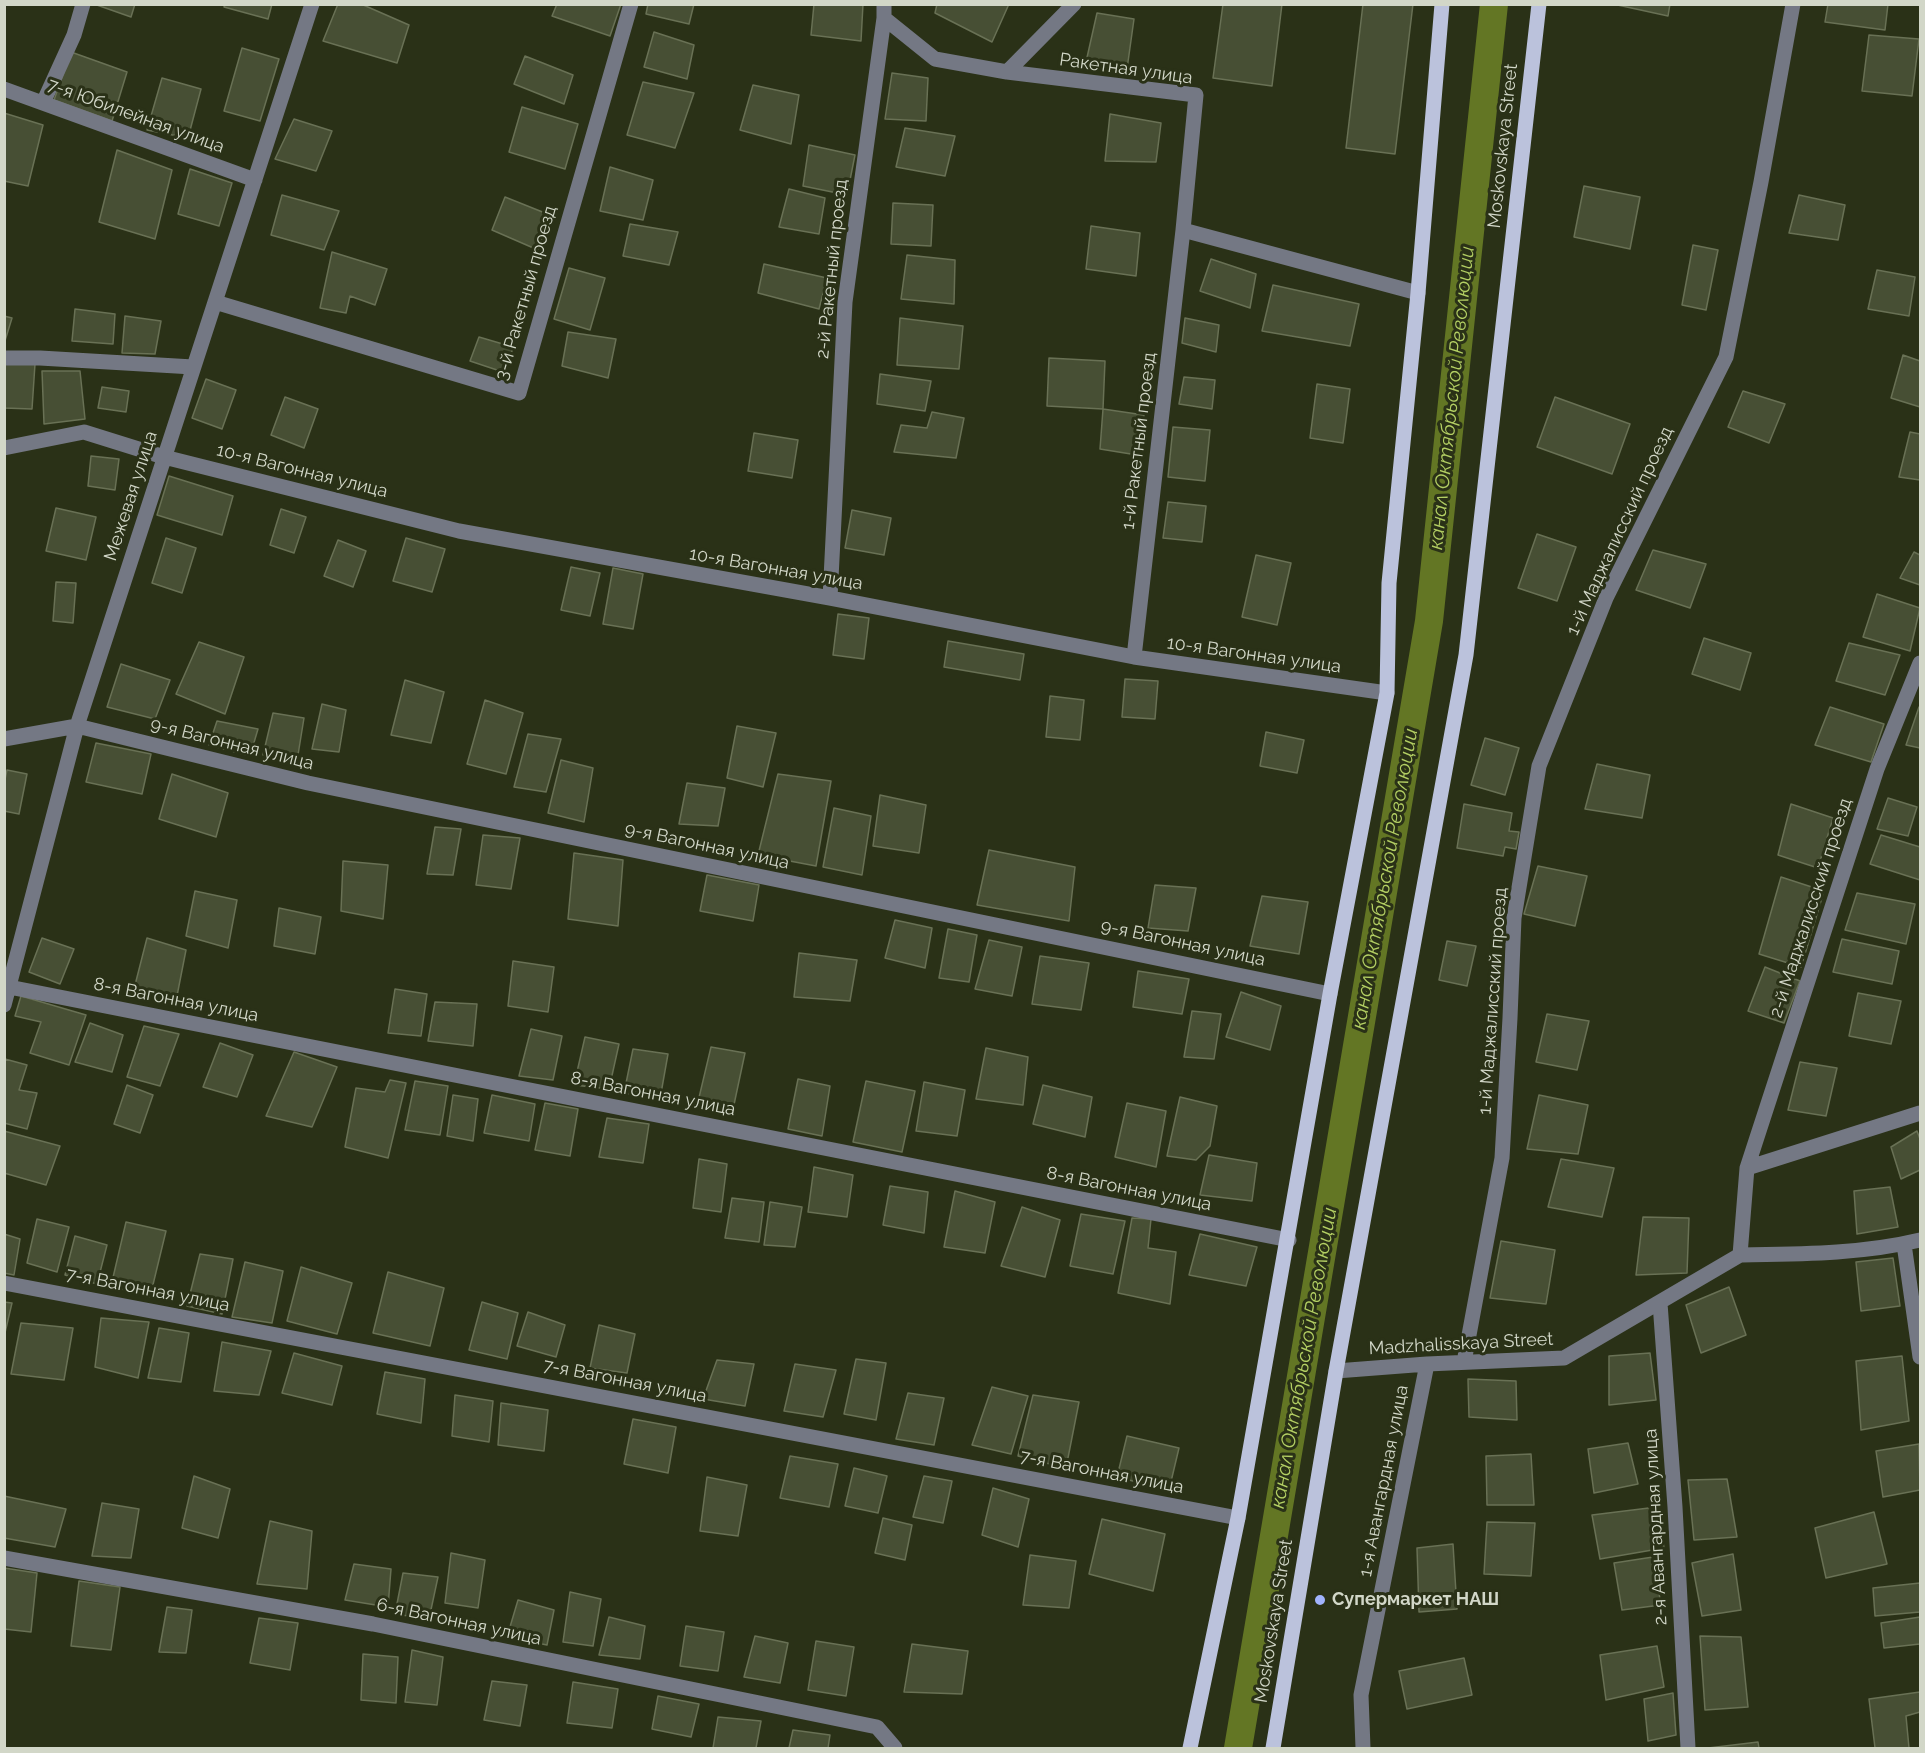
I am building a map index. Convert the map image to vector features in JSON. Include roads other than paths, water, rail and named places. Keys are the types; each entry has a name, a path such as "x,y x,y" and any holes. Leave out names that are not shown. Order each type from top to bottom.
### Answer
{"main road":[{"path":"1190,1749 1238,1518 1289,1240 1330,994 1387,693 1389,583 1418,293 1442,4"},
{"name":"Moskovskaya Street","path":"1273,1749 1336,1371 1466,655 1539,4"}],"street":[{"path":"43,102 74,35 83,4"},
{"name":"Межевая улица","path":"4,1005 77,726 312,4"},
{"name":"3-й Ракетный проезд","path":"214,302 519,393 631,4"},
{"path":"1007,72 1074,4"},
{"name":"1-й Маджалисский проезд","path":"1464,1362 1502,1158 1514,918 1539,766 1606,598 1726,357 1793,4"},
{"name":"Ракетная улица","path":"884,11 935,59 1007,72 1196,95 1183,230"},
{"name":"2-й Ракетный проезд","path":"830,598 844,302 884,11"},
{"name":"7-я Юбилейная улица","path":"4,89 255,180"},
{"path":"1183,230 1418,293"},
{"name":"1-й Ракетный проезд","path":"1134,657 1183,230"},
{"path":"4,358 194,367"},
{"name":"10-я Вагонная улица","path":"4,448 84,432 164,457 459,531 830,598 1134,657 1387,693"},
{"name":"2-й Маджалисский проезд","path":"1740,1255 1747,1168 1877,769 1920,663"},
{"path":"4,739 77,726"},
{"name":"9-я Вагонная улица","path":"77,726 320,786 1330,994"},
{"name":"8-я Вагонная улица","path":"7,987 1289,1240"},
{"path":"1747,1168 1920,1113"},
{"path":"1740,1255 1812,1254 1905,1244 1920,1240"},
{"path":"1905,1244 1920,1357"},
{"name":"Madzhalisskaya Street","path":"1336,1371 1427,1364 1564,1358 1740,1255"},
{"name":"7-я Вагонная улица","path":"4,1283 1238,1518"},
{"name":"2-я Авангардная улица","path":"1660,1303 1675,1507 1688,1749"},
{"name":"1-я Авангардная улица","path":"1363,1749 1362,1695 1427,1364"},
{"name":"6-я Вагонная улица","path":"4,1557 373,1624 877,1727 895,1749"}],"waterway":[{"name":"канал Октябрьской Революции","path":"1238,1748 1429,621 1494,4"}],"place":[{"name":"Супермаркет НАШ","path":"1320,1600"}]}
